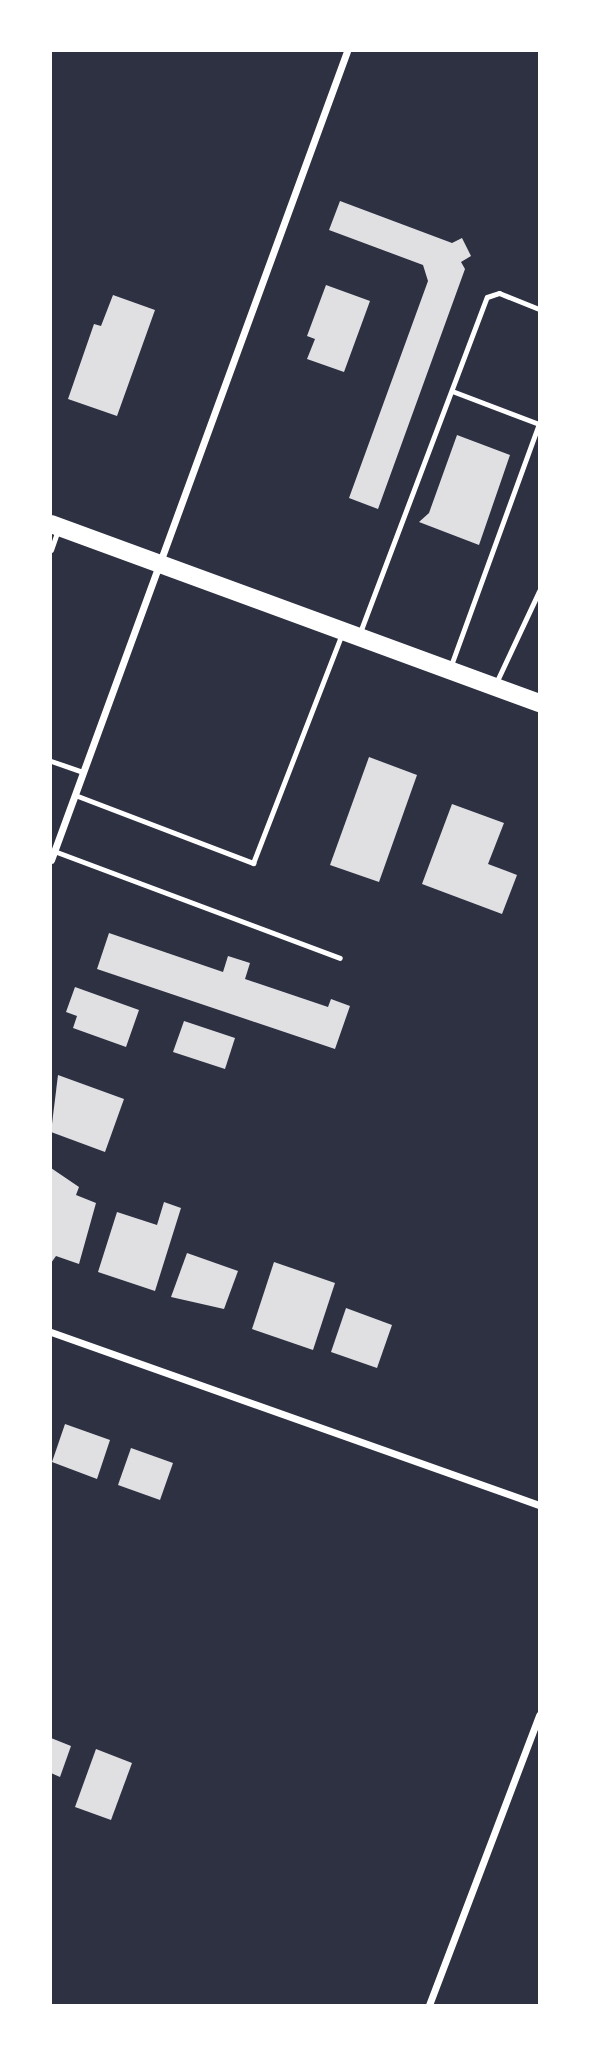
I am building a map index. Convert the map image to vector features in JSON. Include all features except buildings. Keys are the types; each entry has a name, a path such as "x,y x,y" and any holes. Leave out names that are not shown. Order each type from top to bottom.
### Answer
{"main road":[{"path":"55,526 539,704"}],"street":[{"path":"52,856 347,51"},
{"path":"51,1332 539,1505"},
{"path":"429,2005 539,1716"}],"lane":[{"path":"75,794 253,863 452,391 487,297 499,293 539,309"},
{"path":"449,671 539,423 452,391"},
{"path":"51,550 55,526"},
{"path":"495,687 539,591"},
{"path":"51,761 83,772"},
{"path":"52,856 340,958"}]}
